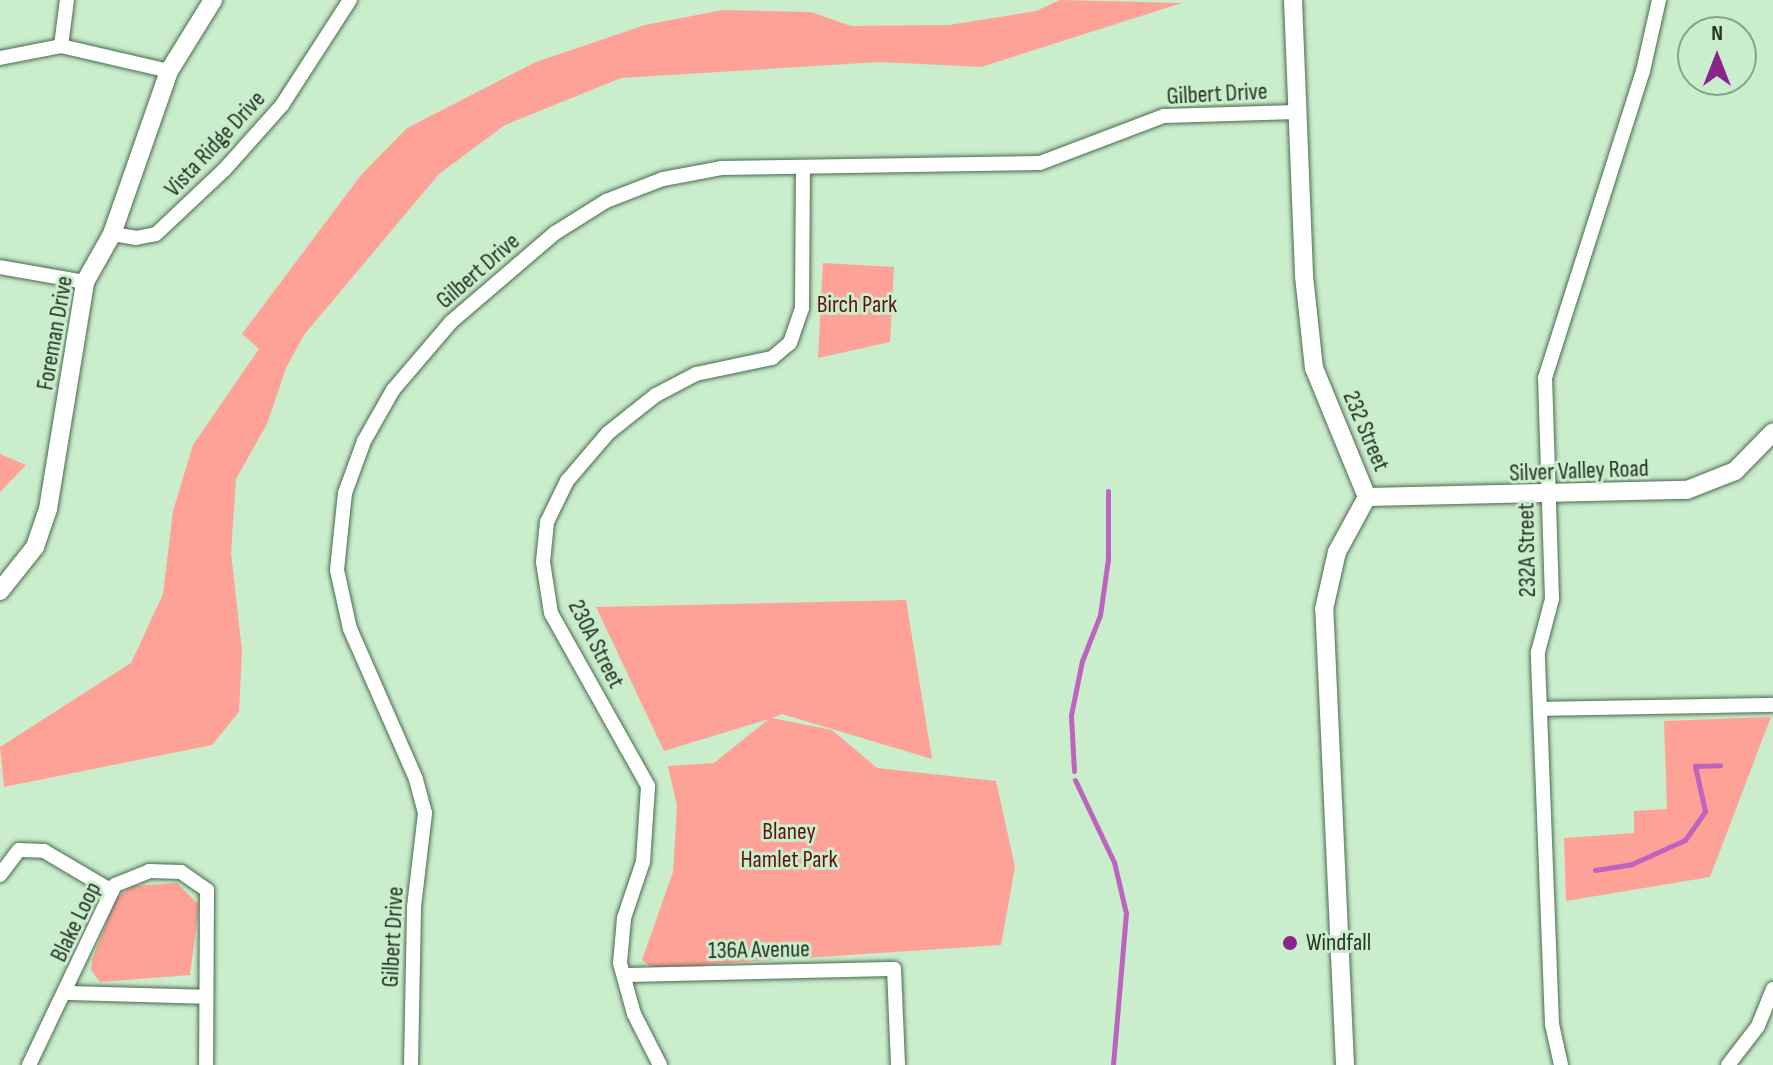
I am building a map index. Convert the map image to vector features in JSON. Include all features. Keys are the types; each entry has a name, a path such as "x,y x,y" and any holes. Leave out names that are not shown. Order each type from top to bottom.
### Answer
{"street":[{"path":"61,46 67,0"},
{"name":"Foreman Drive","path":"0,591 35,547 48,509 85,282 112,234 169,71 213,0"},
{"name":"Vista Ridge Drive","path":"112,234 136,238 156,234 215,179 282,105 350,0"},
{"name":"232 Street","path":"1293,0 1314,368 1367,497 1337,552 1324,609 1345,1065"},
{"name":"232A Street","path":"1561,1065 1552,1024 1539,644 1552,599 1545,378 1643,71 1659,0"},
{"path":"0,58 61,46 169,71"},
{"name":"Gilbert Drive","path":"411,1065 414,907 425,813 416,779 350,629 337,570 345,493 364,441 393,390 451,322 555,233 606,201 663,179 721,168 1040,163 1164,116 1297,112"},
{"name":"230A Street","path":"660,1065 634,1014 624,975 624,918 643,862 648,786 551,613 543,562 547,522 567,481 608,433 656,395 696,374 772,358 790,343 802,308 803,169"},
{"path":"0,267 85,282"},
{"name":"Silver Valley Road","path":"1367,497 1549,497 1687,490 1735,471 1773,432"},
{"path":"1541,709 1773,705"},
{"path":"0,875 19,850 44,851 112,891"},
{"name":"Blake Loop","path":"29,1065 67,993 115,885 149,871 181,872 207,890 206,997"},
{"name":"136A Avenue","path":"624,975 894,969 898,1065"},
{"path":"1728,1065 1758,1026 1773,989"},
{"path":"67,993 206,997 206,1065"}],"green space":[{"path":"1060,0 1182,3 981,67 880,62 621,78 505,125 439,174 304,335 286,368 267,424 236,479 231,553 242,651 239,712 212,745 4,787 0,747 131,663 163,594 173,511 193,445 259,349 242,334 361,175 407,128 536,62 645,25 723,10 811,12 851,26 949,25 1036,11"},
{"name":"Birch Park","path":"823,263 894,267 890,342 818,358"},
{"path":"0,454 26,465 0,492"},
{"name":"Blaney Hamlet Park","path":"906,600 932,759 782,714 772,718 832,730 877,768 996,781 1015,867 1001,945 712,964 664,977 642,960 673,872 677,806 668,766 714,763 769,719 664,751 596,607"},
{"path":"1771,717 1710,877 1566,901 1564,838 1634,833 1634,811 1667,809 1664,721"},
{"path":"177,883 199,905 190,975 100,982 91,970 92,960 116,898 133,886"}],"waterway":[{"path":"1074,771 1071,715 1082,661 1100,615 1108,559 1108,491"},
{"path":"1595,870 1632,864 1685,840 1705,811 1695,766 1720,765"},
{"path":"1075,780 1114,862 1126,913 1113,1065"}],"place":[{"name":"Windfall","path":"1290,943"}]}
